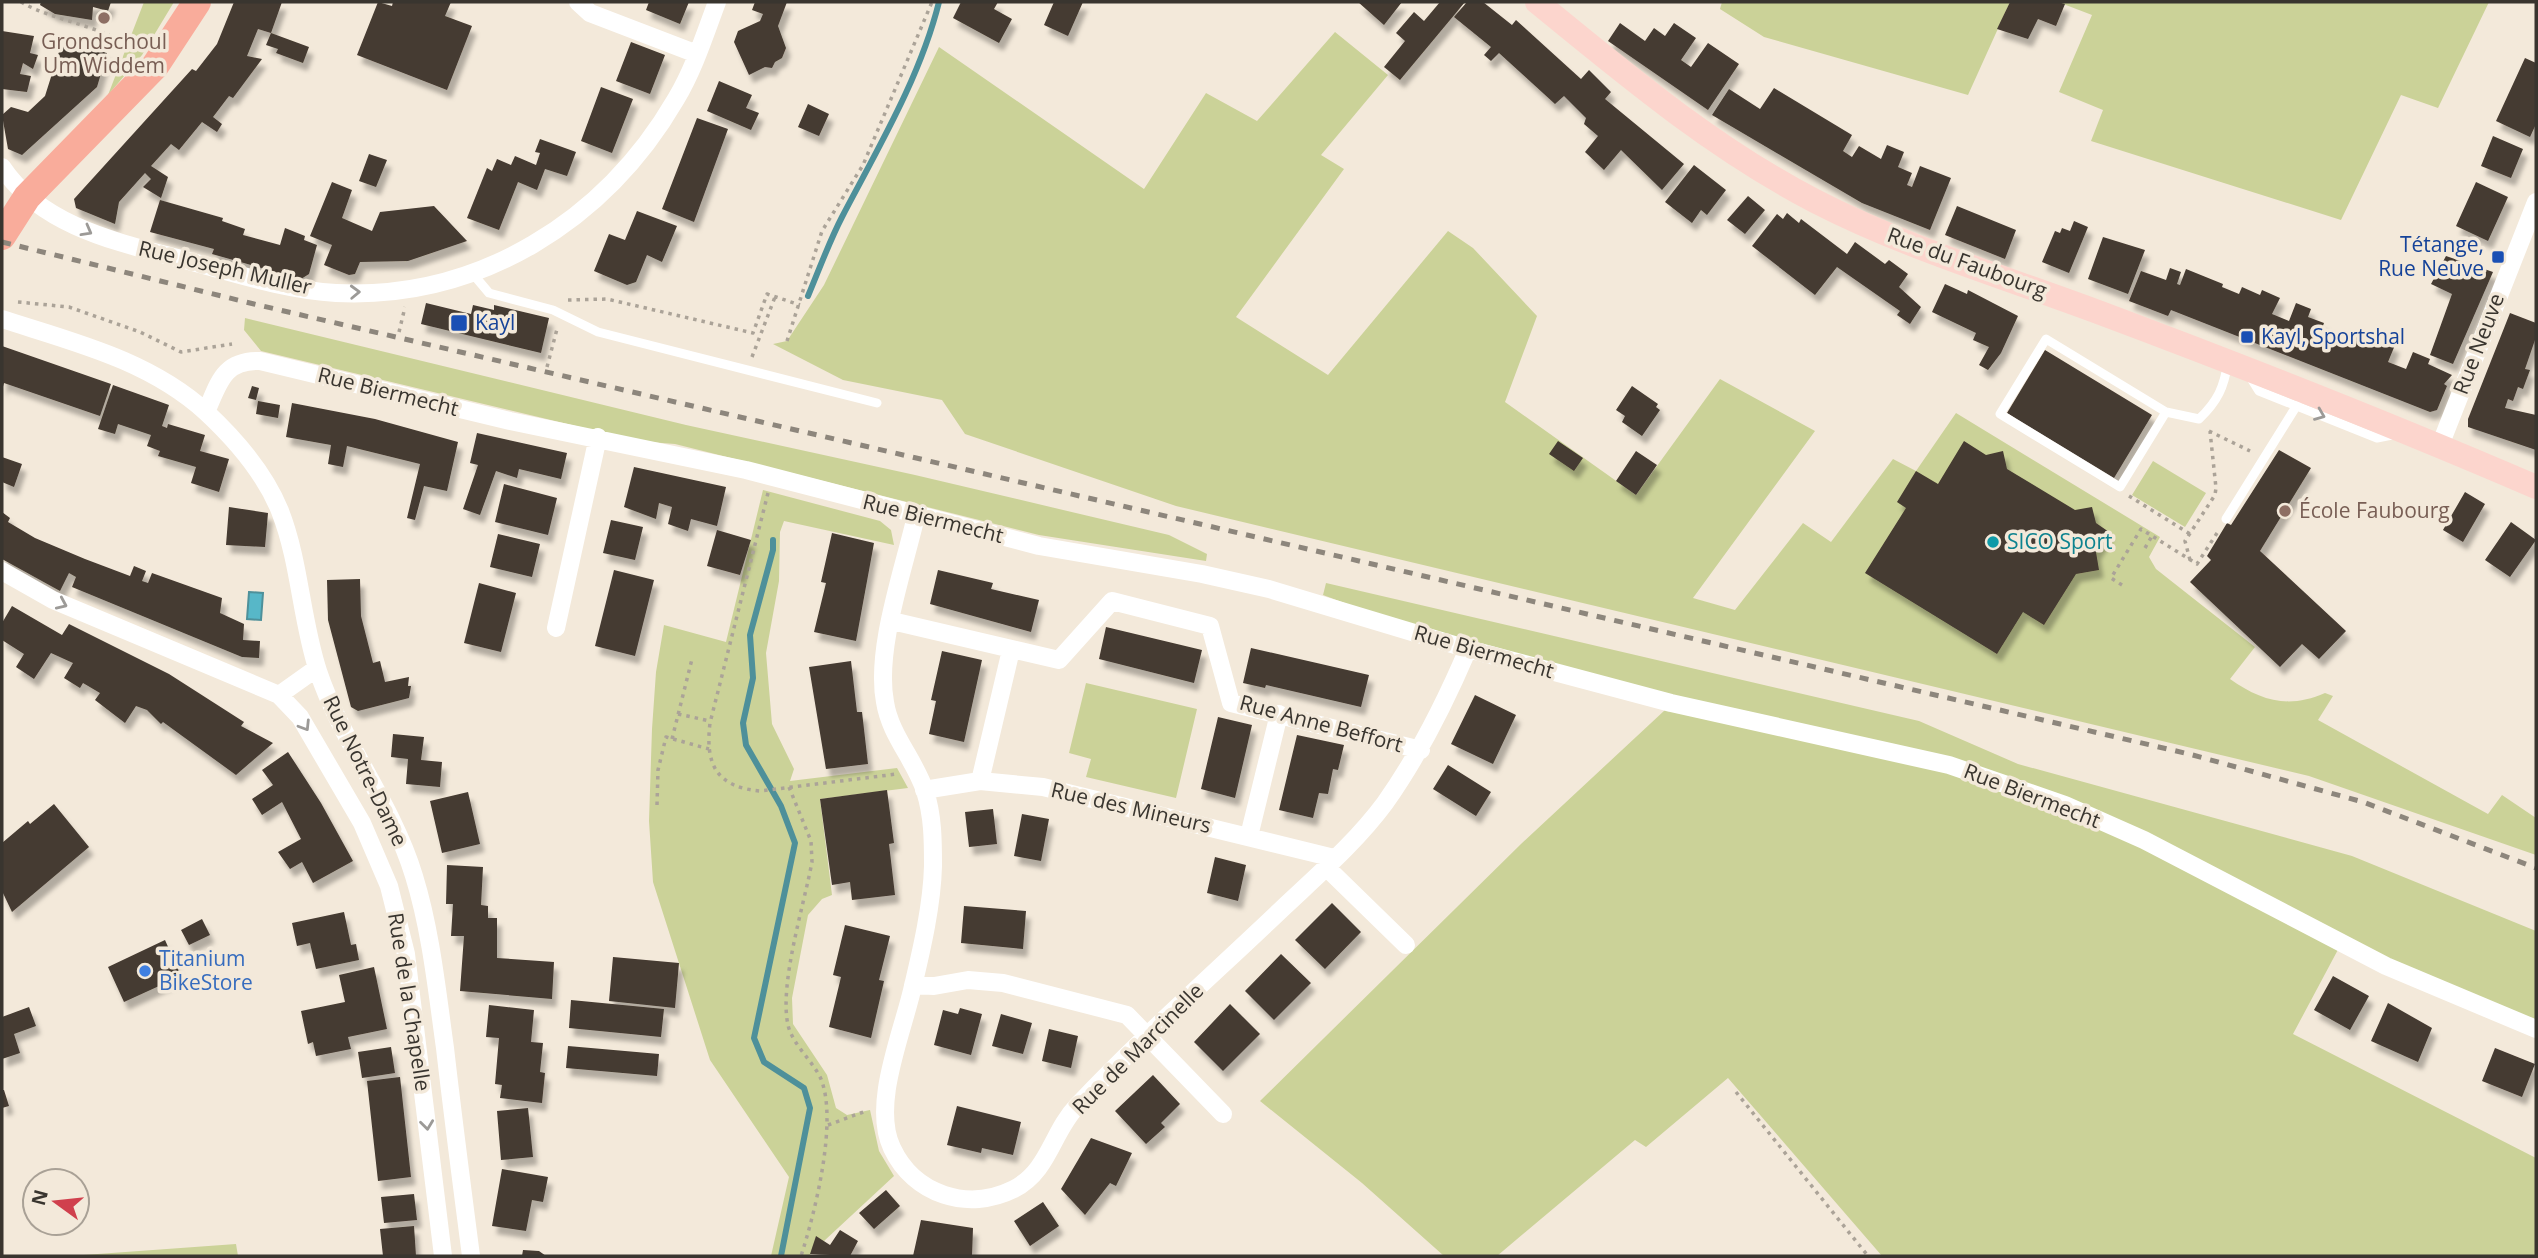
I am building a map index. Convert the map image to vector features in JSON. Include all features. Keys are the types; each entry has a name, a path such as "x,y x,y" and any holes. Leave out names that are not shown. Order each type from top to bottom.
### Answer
{"main road":[{"path":"14,217 155,66 197,2"},
{"name":"Rue du Faubourg","path":"1537,2 1679,116 1725,148 1815,201 1878,230 2237,364 2536,487"}],"street":[{"path":"578,2 590,13 697,54"},
{"name":"Rue Joseph Muller","path":"14,217 294,289 337,293 398,291 473,274 520,254 561,229 607,190 645,147 677,98 717,2"},
{"path":"2,167 14,217"},
{"name":"Rue Neuve","path":"2440,448 2536,202"},
{"name":"Rue Notre-Dame","path":"4,320 126,360 168,384 206,412 256,467 281,513 317,668 337,722 386,811 414,874 438,997 471,1256"},
{"name":"Rue Biermecht","path":"206,412 220,380 230,368 241,360 260,361 510,421 598,437 772,478 1039,546 1269,589 1468,649 1671,703 1948,765 2008,783 2144,840 2428,985 2536,1029"},
{"path":"556,628 598,437"},
{"name":"Rue de Marcinelle","path":"916,516 883,656 885,702 900,745 924,790 933,832 933,881 914,985 884,1106 884,1123 890,1145 902,1165 917,1181 935,1192 956,1199 978,1200 999,1196 1018,1187 1035,1173 1073,1110 1330,862 1383,806 1421,750 1468,649"},
{"name":"Rue de la Chapelle","path":"2,571 53,600 279,695 300,717 362,822 389,886 405,954 443,1256"},
{"name":"Rue Anne Beffort","path":"891,621 1059,660 1112,601 1210,626 1231,703 1421,750"},
{"path":"980,781 1012,650"},
{"path":"279,695 317,668"},
{"path":"1249,836 1279,714"},
{"name":"Rue des Mineurs","path":"924,790 980,781 1042,787 1249,836 1330,862"},
{"path":"1330,862 1406,945"},
{"path":"914,985 934,986 968,980 1003,984 1127,1015 1223,1114"}],"lane":[{"path":"473,274 489,293 561,313 598,332 877,404"},
{"path":"2166,412 2120,487 2000,414 2046,339 2166,412 2199,419 2213,406 2237,364 2259,391 2377,438 2403,432"},
{"path":"2226,519 2266,459 2297,405"}],"path":[{"path":"21,2 40,13 125,42"},
{"path":"787,341 822,231 863,165 932,2"},
{"path":"523,302 607,299 753,333 767,295 800,305"},
{"path":"747,370 775,297"},
{"path":"4,320 17,302 69,307 140,332 181,352 237,343 261,351 260,361"},
{"path":"547,367 561,313"},
{"path":"2199,419 2210,431 2266,459"},
{"path":"2190,560 2185,541 2215,495 2210,431"},
{"path":"772,478 710,722 711,763 723,779 743,789 760,791 916,772"},
{"path":"2120,487 2127,495 2190,534"},
{"path":"2122,585 2111,578 2141,529 2197,564 2226,519"},
{"path":"2145,548 2152,536"},
{"path":"672,739 692,659"},
{"path":"678,714 710,722"},
{"path":"656,805 658,770 666,737 709,748"},
{"path":"789,787 811,841 812,862 785,995 788,1027 820,1077 828,1099 828,1125 809,1233 801,1256"},
{"path":"1736,1092 1868,1256"},
{"path":"828,1125 884,1106"}],"green space":[{"path":"144,2 174,2 142,55 108,95"},
{"path":"1722,2 2010,2 1968,95 1764,37 1720,9"},
{"path":"2058,2 2489,2 2438,108 2401,95 2341,220 2091,141 2103,110 2059,92 2092,15"},
{"path":"1335,32 1388,75 1321,155 1344,169 1236,317 1328,375 1448,231 1473,248 1537,316 1505,402 1636,495 1720,379 1815,431 1693,598 1735,610 1803,523 1831,542 1893,459 1916,471 1956,413 2160,537 2149,557 2156,569 2255,647 2230,679 2253,693 2276,700 2299,701 2325,693 2333,696 2318,720 2488,814 2502,795 2536,818 2536,855 2309,776 1176,506 965,434 942,400 843,380 773,344 787,341 824,285 939,47 1144,189 1206,93 1257,121"},
{"path":"245,318 686,425 1169,535 1207,554 1206,561 1039,535 675,444 649,442 601,432 261,351 244,330"},
{"path":"2153,461 2206,493 2185,527 2132,495"},
{"path":"763,490 880,521 891,530 894,545 784,521 780,532 779,581 766,653 772,724 794,769 790,781 897,768 908,788 820,799 832,895 822,899 808,915 792,998 793,1024 827,1075 836,1108 847,1115 870,1110 879,1151 894,1176 824,1241 816,1237 810,1256 771,1256 789,1177 710,1060 653,882 649,821 656,672 664,625 726,642"},
{"path":"1326,583 1919,721 2018,764 2352,856 2536,931 2536,1029 2008,783 1468,649 1323,595"},
{"path":"1086,683 1197,709 1176,798 1086,777 1091,759 1069,753"},
{"path":"1665,710 2006,786 2139,841 2341,944 2293,1034 2536,1158 2536,1256 1882,1256 1728,1078 1646,1147 1635,1140 1497,1256 1444,1256 1362,1183 1260,1101 1521,844"},
{"path":"236,1244 238,1256 70,1256"}],"water":[{"path":"249,592 263,593 261,620 247,619"}],"building":[{"path":"41,2 111,2 108,11 93,7 92,20 55,14 40,5"},
{"path":"234,2 282,2 271,33 258,29 247,56 262,59 233,98 229,96 213,117 222,124 217,132 202,122 179,150 171,144 151,166 168,177 161,198 143,187 151,179 145,173 119,202 115,224 76,208 74,199 192,69 196,71 217,44"},
{"path":"378,2 392,6 393,2 451,2 445,16 472,26 447,90 357,55"},
{"path":"649,2 689,2 680,24 646,10"},
{"path":"755,2 787,2 778,26 786,48 782,58 775,62 772,68 765,67 749,75 734,42 738,31 760,21 763,14 752,10"},
{"path":"961,2 998,2 994,9 1012,19 999,43 953,18"},
{"path":"1054,2 1083,2 1068,36 1044,25"},
{"path":"1358,2 1402,2 1384,25"},
{"path":"1440,2 1465,2 1400,80 1384,67 1405,41 1396,33 1414,12 1424,21"},
{"path":"1467,2 1483,2 1512,25 1516,20 1581,79 1589,70 1611,92 1605,99 1684,164 1662,190 1621,150 1604,170 1585,152 1598,136 1584,124 1586,118 1564,96 1555,104 1499,53 1491,61 1484,55 1491,47 1454,17"},
{"path":"2010,2 2065,4 2056,26 2038,19 2028,39 1997,29"},
{"path":"1620,23 1645,41 1654,28 1665,36 1674,23 1696,38 1681,60 1691,67 1708,43 1739,64 1708,110 1608,41"},
{"path":"2,31 34,36 30,53 38,55 33,69 23,63 20,74 31,76 27,92 2,89"},
{"path":"271,33 309,47 303,63 276,53 278,49 266,45"},
{"path":"63,39 107,53 97,87 22,155 8,149 2,115 11,107 28,112 45,96"},
{"path":"631,42 665,55 650,94 616,81"},
{"path":"2525,58 2536,63 2536,124 2530,137 2496,121"},
{"path":"719,81 752,95 746,108 759,113 751,130 707,111"},
{"path":"601,87 633,99 612,153 581,141"},
{"path":"1774,88 1852,135 1843,151 1852,157 1859,146 1881,159 1887,145 1904,152 1898,167 1912,173 1907,185 1912,187 1920,166 1951,178 1930,230 1862,203 1712,115 1729,89 1760,109"},
{"path":"808,104 829,114 819,136 798,127"},
{"path":"697,118 728,129 694,222 662,209"},
{"path":"2493,136 2523,149 2511,178 2481,166"},
{"path":"540,139 576,152 567,176 545,169 537,190 518,182 499,230 467,218 487,168 492,171 497,159 511,165 515,156 536,165 540,153 535,152"},
{"path":"369,154 387,160 376,187 359,181"},
{"path":"1694,165 1726,190 1707,215 1701,210 1692,223 1665,202"},
{"path":"332,182 352,190 342,218 372,231 380,212 434,206 467,241 408,261 360,262 355,274 349,275 324,265 332,245 310,236"},
{"path":"2476,182 2508,197 2488,241 2456,226"},
{"path":"1748,196 1765,210 1745,234 1727,220"},
{"path":"160,200 223,218 222,221 245,229 243,235 280,245 285,228 305,236 304,240 317,245 309,274 301,279 212,254 214,249 150,232"},
{"path":"1957,206 2016,230 2005,259 1945,235"},
{"path":"637,211 677,226 662,262 647,255 636,282 627,285 594,271 609,234 625,240"},
{"path":"1787,213 1799,223 1801,219 1847,254 1855,242 1885,264 1889,260 1908,274 1899,287 1921,307 1910,324 1897,315 1900,311 1837,267 1815,295 1752,246 1777,214 1783,219"},
{"path":"2074,221 2088,227 2069,273 2042,262 2055,231 2060,233 2062,228 2070,231"},
{"path":"2103,237 2145,250 2128,294 2088,279"},
{"path":"2446,256 2493,272 2453,364 2430,355 2452,294 2431,284"},
{"path":"2170,268 2181,272 2177,284 2180,285 2186,269 2223,284 2222,287 2239,294 2242,287 2260,295 2262,290 2280,298 2272,314 2289,321 2296,303 2311,309 2308,317 2324,323 2320,334 2324,335 2327,329 2337,334 2334,339 2338,341 2342,330 2360,337 2362,331 2395,345 2388,362 2406,369 2413,352 2430,359 2428,364 2452,375 2444,384 2447,386 2437,410 2430,412 2171,310 2168,316 2129,301 2141,271 2166,280"},
{"path":"1945,284 1967,294 1968,290 2018,316 2001,353 1988,370 1979,365 1989,347 1973,340 1976,333 1932,312"},
{"path":"426,303 471,314 473,305 494,310 494,305 549,318 541,353 421,324"},
{"path":"2510,313 2536,323 2536,337 2525,369 2530,370 2523,389 2518,387 2513,401 2508,399 2505,408 2536,415 2536,450 2468,427 2468,419"},
{"path":"2,346 111,384 100,416 4,383 2,390"},
{"path":"2045,350 2152,415 2114,478 2007,413"},
{"path":"113,385 169,405 162,426 167,428 168,424 205,435 200,451 229,459 219,492 191,483 196,467 158,456 160,451 147,446 151,435 118,424 115,434 98,429"},
{"path":"252,386 259,388 256,400 248,398"},
{"path":"1632,386 1658,404 1656,407 1660,410 1642,436 1622,422 1625,416 1616,410"},
{"path":"258,401 280,405 278,418 256,414"},
{"path":"292,403 375,419 458,442 447,491 424,486 415,520 407,518 420,464 347,446 343,467 328,464 331,445 286,437"},
{"path":"477,433 567,453 561,479 519,469 517,478 496,471 480,515 463,509 478,465 470,463"},
{"path":"1558,441 1583,458 1574,471 1549,454"},
{"name":"SICO Sport","path":"1964,441 1986,455 2003,451 2007,469 2075,510 2092,507 2096,523 2109,532 2096,552 2099,570 2076,574 2044,625 2023,612 1997,654 1865,573 1906,508 1897,502 1916,471 1938,484"},
{"path":"2279,450 2311,468 2260,551 2346,631 2319,659 2302,644 2280,667 2190,582 2211,560 2207,556 2227,523 2231,525"},
{"path":"1636,451 1657,465 1636,495 1616,481"},
{"path":"2,457 22,464 14,487 2,482"},
{"path":"634,467 726,487 717,526 691,519 688,531 668,524 672,507 659,503 656,519 624,507"},
{"path":"504,484 557,498 548,535 495,522"},
{"path":"2465,492 2485,504 2463,542 2443,530"},
{"path":"229,507 268,513 265,547 226,545"},
{"path":"2,512 10,518 8,522 35,538 85,559 130,576 134,566 146,571 142,581 148,583 152,573 222,598 220,613 244,624 243,640 260,641 259,658 242,657 72,587 76,577 69,573 60,591 2,559"},
{"path":"611,520 643,527 635,560 603,553"},
{"path":"2511,522 2536,540 2510,577 2485,560"},
{"path":"717,530 751,540 740,575 707,566"},
{"path":"832,533 874,543 856,641 814,632 826,583 821,582"},
{"path":"498,534 540,544 532,577 490,567"},
{"path":"614,570 654,580 635,656 595,646"},
{"path":"938,570 993,583 991,589 1039,600 1031,632 930,604"},
{"path":"360,579 361,616 373,663 380,661 385,682 409,677 408,686 411,686 409,698 358,711 351,707 328,620 327,580"},
{"path":"479,583 516,593 501,652 464,643"},
{"path":"12,606 62,635 69,624 169,674 244,722 241,726 273,743 236,775 163,722 161,724 147,710 136,706 125,723 95,700 100,693 83,683 80,688 64,678 73,663 51,653 34,679 16,667 24,654 2,640 2,623"},
{"path":"1106,627 1202,650 1194,683 1099,659"},
{"path":"1251,648 1369,675 1361,707 1266,685 1265,688 1243,683"},
{"path":"942,651 982,660 964,742 929,734 936,701 931,700"},
{"path":"851,661 857,712 862,712 868,764 826,769 809,667"},
{"path":"1475,695 1516,715 1493,764 1451,744"},
{"path":"1218,717 1252,725 1235,798 1201,789"},
{"path":"393,734 424,737 421,760 442,762 440,787 406,784 408,759 391,757"},
{"path":"1297,735 1344,745 1338,770 1333,769 1328,794 1319,793 1313,818 1279,810"},
{"path":"288,752 321,803 353,861 313,883 302,862 290,869 278,852 301,839 282,802 262,815 252,799 273,785 262,770"},
{"path":"1448,765 1491,792 1476,816 1433,789"},
{"path":"887,790 894,843 889,844 895,895 852,900 850,882 832,885 820,799"},
{"path":"468,792 480,844 442,853 430,801"},
{"path":"54,804 89,847 12,912 2,891 2,843"},
{"path":"993,809 997,844 969,847 965,812"},
{"path":"1022,814 1049,819 1041,861 1014,856"},
{"path":"1215,857 1246,865 1238,901 1207,893"},
{"path":"447,865 483,867 481,905 488,906 488,918 497,918 497,958 554,962 552,999 460,991 464,936 451,936 453,904 446,904"},
{"path":"1332,903 1361,932 1325,969 1295,940"},
{"path":"964,906 1026,911 1023,949 961,943"},
{"path":"344,912 351,945 356,944 359,960 316,969 310,943 297,946 292,923"},
{"path":"202,919 210,935 189,945 181,930"},
{"path":"845,925 890,936 879,980 884,981 871,1038 829,1027 841,977 833,975"},
{"path":"165,940 181,976 124,1002 108,967"},
{"path":"1281,954 1311,983 1274,1020 1245,991"},
{"path":"613,957 679,963 675,1008 609,1001"},
{"path":"374,967 387,1029 348,1037 351,1049 316,1056 313,1042 308,1044 301,1011 345,1002 339,975"},
{"path":"2333,976 2369,996 2350,1030 2314,1010"},
{"path":"571,1000 664,1009 661,1037 569,1028"},
{"path":"2388,1003 2432,1028 2418,1062 2371,1041"},
{"path":"1230,1004 1260,1034 1223,1071 1194,1042"},
{"path":"489,1005 534,1010 531,1042 543,1043 540,1072 545,1073 542,1103 500,1098 502,1085 495,1084 499,1038 486,1037"},
{"path":"29,1007 36,1026 14,1034 20,1053 2,1059 2,1017"},
{"path":"960,1008 982,1014 971,1055 934,1045 943,1010 958,1014"},
{"path":"1001,1014 1032,1023 1023,1054 992,1046"},
{"path":"1049,1029 1078,1036 1071,1068 1042,1061"},
{"path":"568,1046 659,1054 657,1076 566,1068"},
{"path":"391,1047 395,1073 362,1078 358,1052"},
{"path":"2495,1048 2535,1064 2522,1097 2482,1081"},
{"path":"1153,1075 1180,1104 1161,1123 1165,1127 1146,1144 1115,1111"},
{"path":"400,1077 411,1177 378,1181 367,1081"},
{"path":"2,1090 9,1106 2,1108"},
{"path":"957,1106 1021,1122 1013,1155 982,1148 981,1153 947,1145"},
{"path":"528,1108 533,1157 501,1160 497,1111"},
{"path":"1091,1138 1132,1153 1116,1186 1110,1183 1085,1215 1061,1189"},
{"path":"502,1169 548,1177 543,1202 532,1200 526,1231 492,1226"},
{"path":"886,1190 900,1206 874,1229 859,1213"},
{"path":"414,1194 417,1220 384,1223 381,1197"},
{"path":"1043,1202 1059,1226 1030,1246 1014,1221"},
{"path":"921,1220 973,1228 972,1256 913,1256"},
{"path":"414,1226 416,1256 383,1256 380,1229"},
{"path":"840,1230 858,1241 850,1256 810,1254 816,1236 830,1245"},
{"path":"523,1250 539,1251 546,1256 522,1256"}],"waterway":[{"path":"808,296 837,227 884,139 909,85 921,58 939,2"},
{"path":"773,540 773,550 750,635 753,678 743,723 746,745 781,806 795,843 754,1038 764,1062 804,1088 810,1108 781,1256"}],"railway":[{"path":"2,242 254,304 2189,754 2363,802 2536,868"}],"place":[{"name":"Grondschoul Um Widdem","path":"104,18"},
{"name":"Tétange, Rue Neuve","path":"2498,257"},
{"name":"Kayl","path":"459,323"},
{"name":"Kayl, Sportshal","path":"2247,337"},
{"name":"École Faubourg","path":"2285,511"},
{"name":"SICO Sport","path":"1993,542"},
{"name":"Titanium BikeStore","path":"145,971"}]}
